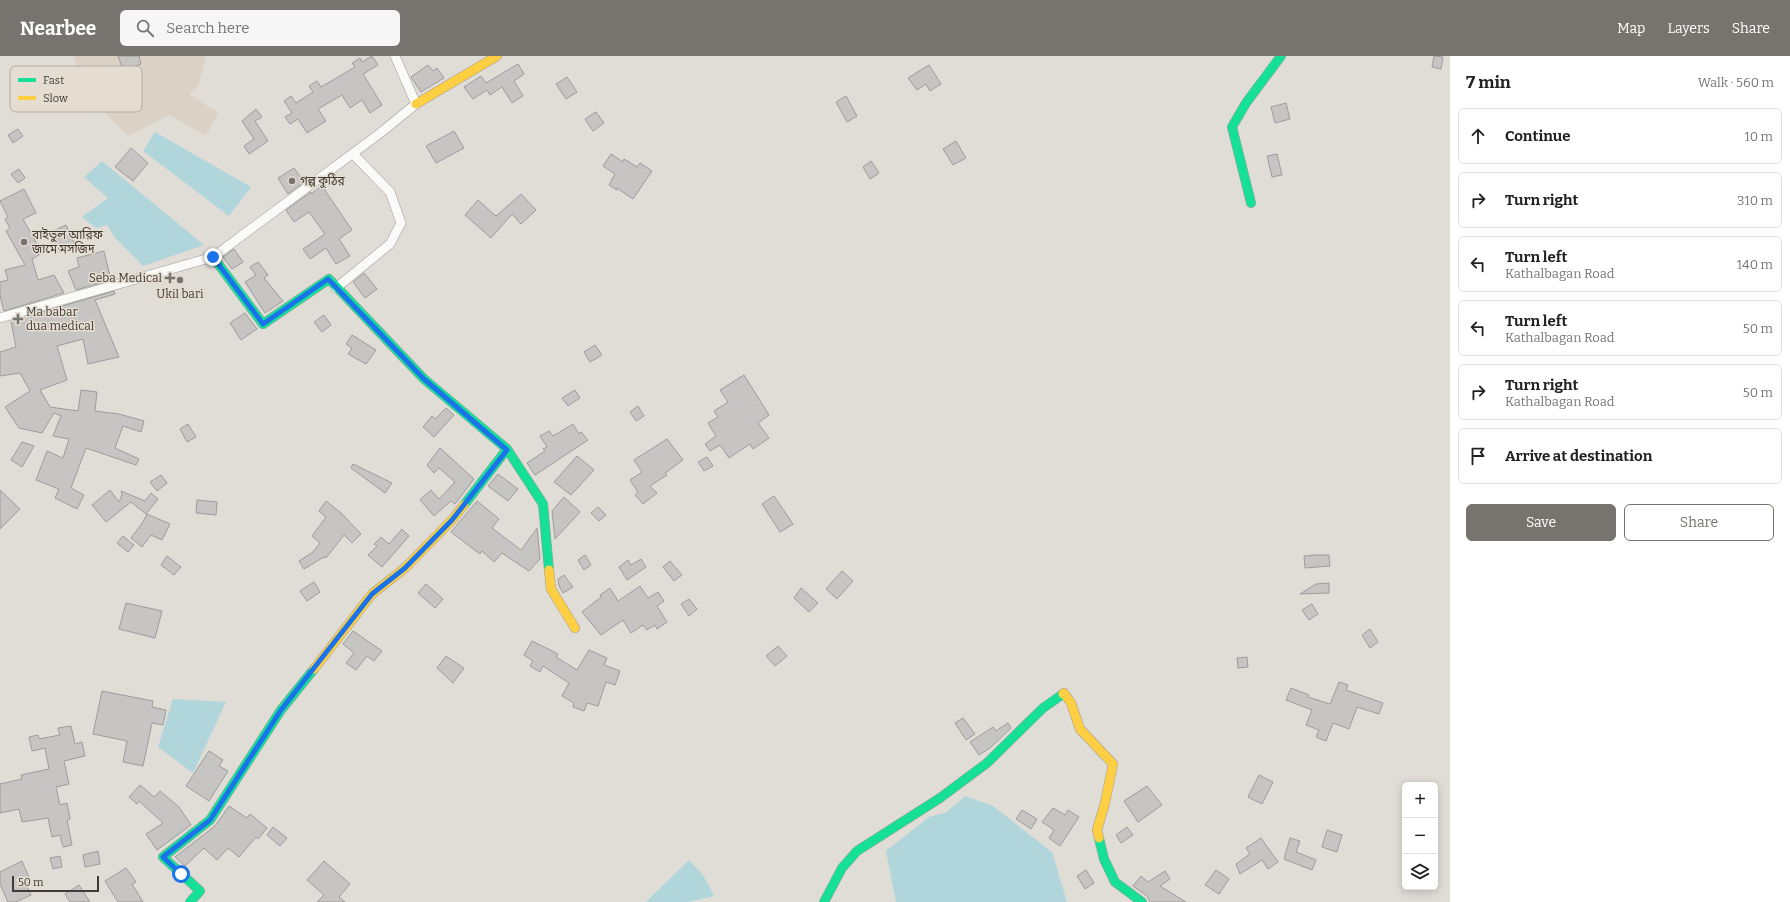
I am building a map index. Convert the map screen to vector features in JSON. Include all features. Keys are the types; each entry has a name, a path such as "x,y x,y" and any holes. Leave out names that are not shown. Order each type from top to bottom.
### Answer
{"street":[{"path":"395,56 416,104"},
{"path":"0,318 213,257 353,154 416,104 497,56"},
{"path":"1251,204 1232,127 1246,103 1281,56"},
{"path":"336,288 390,244 402,223 390,192 353,154"},
{"path":"213,257 263,324 328,279 424,379 507,450 544,504 551,589 574,628"},
{"path":"190,902 200,891 163,857 210,820 281,710 372,594 405,568 452,520 507,450"},
{"path":"824,902 842,868 857,851 940,798 987,763 1043,708 1064,693 1071,703 1080,729 1112,764 1105,803 1097,830 1104,859 1115,882 1142,902"}],"shaded area":[{"path":"73,56 206,56 198,86 189,94 218,113 206,136 169,115 128,136 105,112 142,112 142,66 77,66"}],"water":[{"path":"155,132 251,187 229,216 143,151"},
{"path":"102,161 204,245 143,266 116,239 107,225 96,228 82,217 108,198 84,177"},
{"path":"173,699 226,702 193,773 158,747"},
{"path":"965,796 993,806 1052,852 1067,902 896,902 886,851 929,817 947,812"},
{"path":"689,860 703,875 714,896 688,902 646,902"}],"building":[{"path":"118,56 139,56 141,64 135,66 122,66"},
{"path":"372,56 378,65 363,74 382,105 370,113 362,100 350,108 342,95 318,109 326,121 307,133 298,119 290,124 285,117 292,113 284,101 291,96 296,103 313,92 309,86 317,81 321,87 355,67 352,63 360,58 362,62"},
{"path":"1434,56 1443,57 1441,69 1432,67"},
{"path":"518,64 524,74 514,81 523,96 512,103 502,87 490,95 487,90 473,99 464,87 481,76 486,83"},
{"path":"428,65 433,71 437,68 444,78 421,92 411,77"},
{"path":"929,65 941,84 930,91 926,84 917,90 908,78"},
{"path":"567,77 577,92 566,99 556,84"},
{"path":"846,96 857,116 847,122 836,102"},
{"path":"1286,103 1290,119 1275,123 1271,107"},
{"path":"256,109 262,117 255,121 268,141 249,154 244,146 254,139 242,121"},
{"path":"596,112 604,123 593,131 585,119"},
{"path":"18,129 23,136 13,143 8,135"},
{"path":"454,131 464,148 436,163 426,146"},
{"path":"956,141 966,158 953,165 943,149"},
{"path":"131,148 148,163 133,181 115,167"},
{"path":"611,154 623,162 624,159 637,167 640,163 652,171 633,199 617,188 617,190 609,185 615,174 603,166"},
{"path":"1277,154 1282,175 1272,177 1267,156"},
{"path":"871,161 879,173 870,179 863,167"},
{"name":"গল্প কুঠির","path":"294,168 304,182 288,194 278,178"},
{"path":"19,169 25,178 18,183 11,174"},
{"path":"322,186 352,230 339,239 350,256 336,264 326,248 310,259 303,249 325,234 309,212 294,222 286,210"},
{"path":"24,189 36,213 23,219 42,253 32,259 38,280 54,275 64,293 4,311 0,296 0,282 8,280 5,270 25,265 6,231 10,228 5,219 8,217 0,201"},
{"path":"521,194 536,210 521,224 512,214 491,238 465,215 478,200 496,216"},
{"path":"66,225 75,245 60,252 51,232"},
{"path":"234,249 243,262 232,269 223,257"},
{"path":"104,251 111,280 76,290 68,271 79,267 77,258"},
{"path":"258,262 268,275 264,278 283,301 265,313 245,282 256,275 250,267"},
{"path":"364,273 377,289 365,298 353,282"},
{"path":"114,291 115,294 95,300 119,357 88,364 83,339 57,346 67,380 40,390 50,407 78,411 81,390 97,392 95,411 119,414 144,421 141,432 123,426 115,448 139,459 136,465 86,448 71,488 84,495 77,509 55,498 59,489 36,480 47,451 63,458 69,439 53,436 61,416 54,413 42,433 19,428 5,407 30,391 20,373 0,376 0,352 16,347 11,321"},
{"path":"245,313 257,329 241,340 230,323"},
{"path":"324,315 331,325 322,332 314,322"},
{"path":"352,335 376,350 366,364 348,354 352,348 346,344"},
{"path":"595,345 602,355 590,362 584,352"},
{"path":"744,375 769,415 758,423 769,438 753,449 750,444 729,458 720,445 710,451 705,444 716,436 708,423 718,417 714,411 728,402 720,390"},
{"path":"575,390 580,398 568,406 562,398"},
{"path":"638,406 644,416 636,421 630,412"},
{"path":"446,408 454,415 434,437 423,427 432,416 435,419"},
{"path":"188,424 196,437 187,442 180,429"},
{"path":"573,424 579,434 581,432 588,440 535,475 527,463 545,451 543,449 547,447 540,436 549,431 553,436"},
{"path":"667,439 683,460 665,473 667,475 650,486 657,493 643,504 635,495 638,492 630,480 642,472 634,460"},
{"path":"22,442 34,446 22,467 11,460"},
{"path":"440,448 474,479 455,504 451,501 434,516 420,500 431,490 439,499 455,482 439,468 434,473 427,465"},
{"path":"577,456 594,470 571,495 554,482"},
{"path":"707,457 713,466 704,471 698,462"},
{"path":"353,464 392,483 385,493 351,468"},
{"path":"498,474 518,489 508,501 488,486"},
{"path":"161,475 167,483 157,491 150,482"},
{"path":"0,490 20,509 0,529"},
{"path":"110,490 119,502 122,495 121,491 145,501 151,493 158,499 146,514 131,502 106,522 92,505"},
{"path":"774,496 793,524 780,532 762,504"},
{"path":"564,497 580,512 555,539 552,511"},
{"path":"197,500 217,502 216,515 196,513"},
{"path":"326,501 341,513 361,534 352,543 344,535 326,558 324,557 304,569 299,561 313,552 320,543 312,536 326,517 319,511"},
{"path":"477,501 499,519 492,528 521,550 537,528 540,559 529,571 502,553 494,562 482,551 480,554 451,532"},
{"path":"598,507 606,515 599,521 591,513"},
{"path":"147,514 170,524 162,540 151,535 142,547 131,538"},
{"path":"402,529 409,536 382,567 368,555 377,546 374,544 381,537 389,544"},
{"path":"123,536 134,545 128,552 117,543"},
{"path":"585,555 591,565 584,570 578,560"},
{"path":"1329,555 1330,566 1305,568 1304,556"},
{"path":"167,556 181,567 174,575 161,565"},
{"path":"641,559 646,567 627,580 619,567 628,560 631,565"},
{"path":"670,561 682,575 674,581 663,567"},
{"path":"842,571 853,581 837,599 826,589"},
{"path":"564,575 573,587 563,593 559,586 558,579"},
{"path":"314,582 320,592 307,601 300,591"},
{"path":"1329,583 1329,593 1300,594 1316,584"},
{"path":"426,584 443,599 435,608 418,593"},
{"path":"640,586 648,598 658,592 664,601 657,606 667,622 657,629 655,625 647,630 643,625 631,633 623,620 601,635 582,612 610,588 618,601"},
{"path":"801,588 818,603 809,612 794,598"},
{"path":"689,599 697,609 689,616 681,604"},
{"path":"126,603 162,611 155,638 119,629"},
{"path":"1312,604 1318,614 1309,620 1302,610"},
{"path":"1370,629 1378,642 1370,648 1362,635"},
{"path":"353,631 382,651 374,661 367,656 356,670 346,663 354,653 343,644"},
{"path":"532,641 558,654 556,657 577,670 589,650 607,658 604,665 620,671 615,685 606,682 598,706 587,703 584,711 573,707 574,703 562,696 569,683 543,666 540,672 530,666 533,661 524,655"},
{"path":"778,646 787,656 775,666 766,656"},
{"path":"446,656 464,668 453,683 437,668"},
{"path":"1247,657 1248,667 1238,668 1237,658"},
{"path":"1339,682 1348,685 1346,690 1383,703 1379,714 1357,707 1349,729 1333,723 1326,741 1316,737 1319,730 1306,725 1312,710 1286,700 1291,688 1309,695 1308,697 1330,704"},
{"path":"102,691 153,701 152,707 166,710 163,725 152,723 143,766 123,762 127,741 93,734"},
{"path":"963,718 975,734 966,740 955,723"},
{"path":"1008,723 1011,728 990,748 979,755 970,742 993,727 996,731"},
{"path":"71,726 75,744 82,742 85,756 64,761 69,784 56,787 60,805 67,803 70,819 67,820 72,845 63,847 60,835 52,837 48,818 22,822 19,809 0,813 0,784 22,779 21,775 49,769 45,748 32,751 29,737 38,735 39,739 60,735 58,728"},
{"path":"209,751 223,760 219,766 228,771 209,801 186,786"},
{"path":"1259,775 1273,782 1262,804 1248,797"},
{"path":"140,785 154,797 160,791 179,807 191,825 157,850 146,834 163,823 139,801 137,804 129,797"},
{"path":"1147,786 1162,805 1138,822 1124,801"},
{"path":"229,806 247,818 250,814 267,828 258,839 256,837 239,857 228,848 217,860 204,848 185,866 175,857 215,826"},
{"path":"1053,808 1065,815 1068,810 1079,817 1060,846 1049,838 1054,830 1042,822"},
{"path":"1022,810 1037,819 1031,829 1016,819"},
{"path":"273,827 287,838 280,846 267,835"},
{"path":"1127,827 1133,835 1121,843 1116,835"},
{"path":"1327,830 1342,835 1337,852 1322,847"},
{"path":"1261,838 1278,862 1268,869 1262,860 1240,874 1236,864 1250,854 1246,848"},
{"path":"1290,838 1300,841 1296,852 1316,860 1312,870 1284,859"},
{"path":"98,851 100,864 85,867 83,855"},
{"path":"60,856 62,867 53,869 50,858"},
{"path":"22,861 31,882 26,884 31,895 16,902 8,902 0,884 0,872"},
{"path":"324,861 350,884 339,897 345,902 317,902 324,895 307,880"},
{"path":"126,868 136,882 132,884 143,902 118,902 105,881"},
{"path":"1086,870 1094,883 1085,889 1077,876"},
{"path":"1216,870 1229,879 1219,894 1205,885"},
{"path":"1165,871 1170,879 1160,886 1186,902 1150,902 1147,896 1133,886 1141,876 1148,882"},
{"path":"79,885 90,902 70,902 65,894"}],"traffic: fast":[{"path":"1251,203 1232,127 1246,103 1281,56"},
{"path":"213,257 263,324 329,279 424,379 507,449 543,504 549,570"},
{"path":"464,505 507,449"},
{"path":"190,902 200,891 163,857 210,820 281,710 314,669"},
{"path":"824,902 842,868 857,851 940,798 987,763 1043,708 1063,694"},
{"path":"1099,838 1104,859 1115,882 1142,902"}],"traffic: slow":[{"path":"416,104 497,56"},
{"path":"314,669 372,594 405,568 452,520 464,505"},
{"path":"549,570 551,589 575,628"},
{"path":"1063,694 1064,693 1071,703 1080,729 1113,764 1105,803 1097,830 1099,838"}],"place":[{"name":"গল্প কুঠির","path":"292,181"},
{"name":"বাইতুল আরিফ জামে মসজিদ","path":"24,242"},
{"name":"Seba Medical","path":"170,278"},
{"name":"Ukil bari","path":"180,280"},
{"name":"Ma babar dua medical","path":"18,319"}],"route":[{"path":"181,874 163,857 210,820 220,806 248,758 281,710 372,594 405,568 452,520 507,450 500,442 424,379 386,338 353,307 328,279 263,324 213,257"}]}
